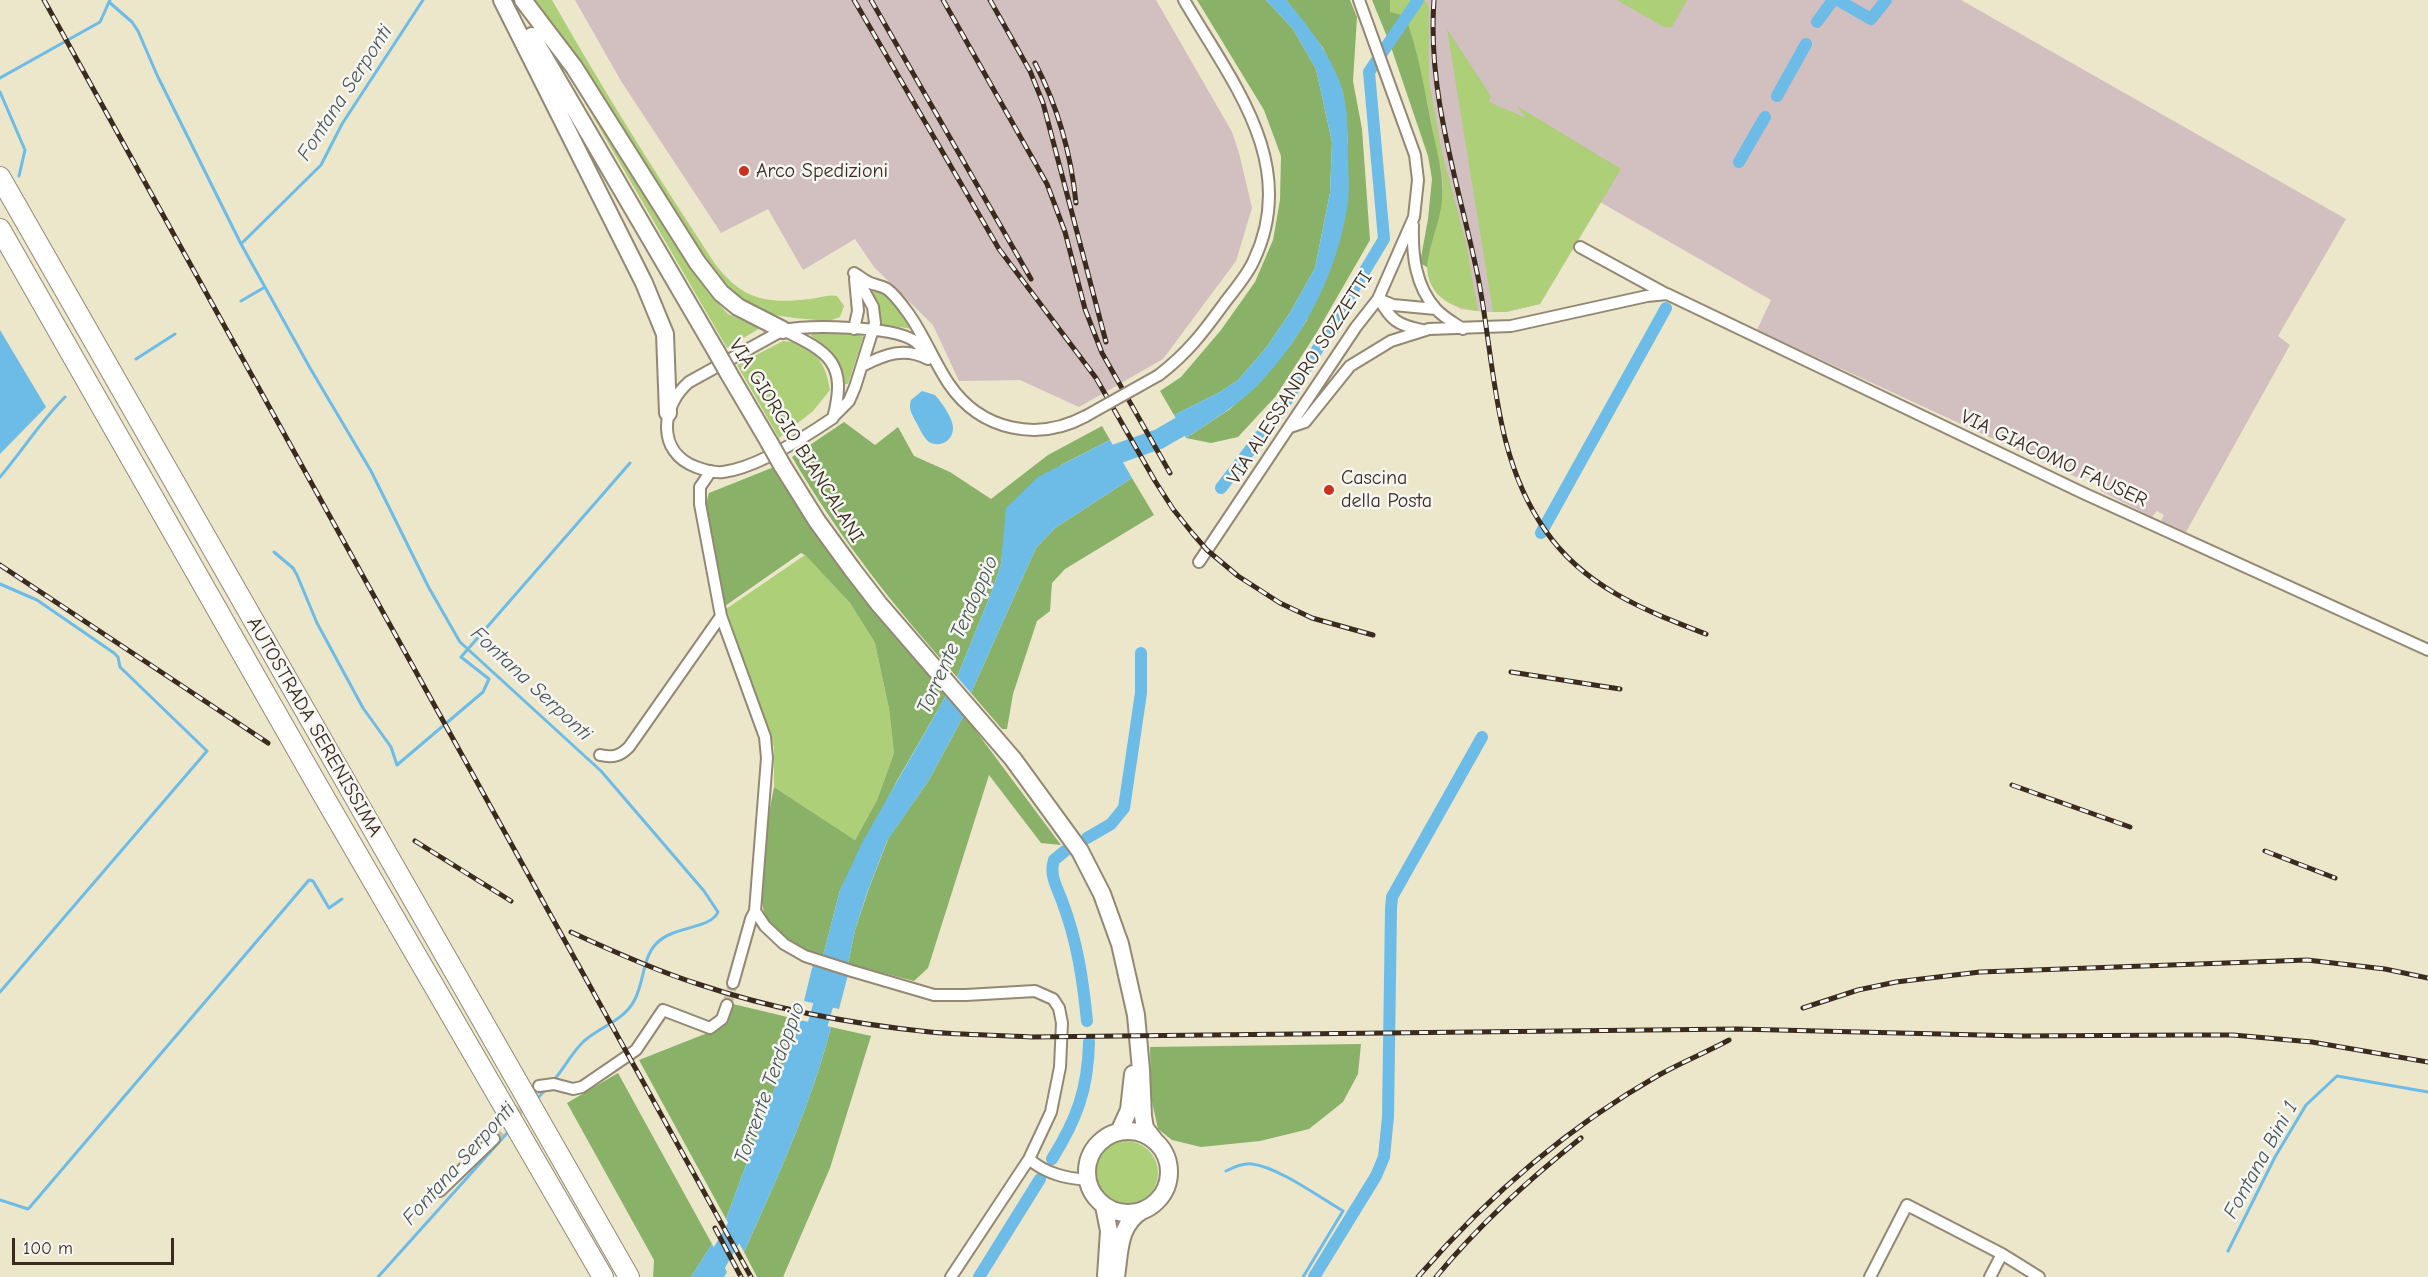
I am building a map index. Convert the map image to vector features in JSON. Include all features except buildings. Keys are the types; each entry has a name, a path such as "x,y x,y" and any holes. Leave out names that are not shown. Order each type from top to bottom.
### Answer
{"highway":[{"name":"AUTOSTRADA SERENISSIMA","path":"0,177 540,1093 628,1277"},
{"name":"AUTOSTRADA SERENISSIMA","path":"0,229 319,788 603,1277"}],"main road":[{"path":"502,0 644,283 665,334 668,412"},
{"name":"VIA GIORGIO BIANCALANI","path":"510,0 560,81 816,521 879,604 1013,759 1067,831 1102,894 1113,920 1127,970 1136,1015 1138,1044"},
{"path":"523,0 574,67 697,262 715,285 738,307 783,330"},
{"path":"1119,1132 1130,1102 1138,1044"},
{"path":"1116,1277 1121,1241 1126,1227 1132,1216 1155,1203 1168,1179 1168,1165 1164,1152 1145,1128 1138,1044"},
{"path":"1143,1210 1130,1213 1104,1206 1096,1198 1087,1180 1087,1167 1094,1149 1107,1136 1132,1131 1144,1134 1155,1141"},
{"path":"1104,1206 1109,1231 1106,1277"}],"street":[{"path":"854,273 868,282 887,289 908,313 950,386 973,409 992,421 1009,427 1050,430 1062,428 1159,375 1196,342 1254,261 1265,230 1270,200 1268,173 1260,137 1249,112 1184,0"},
{"name":"VIA ALESSANDRO SOZZETTI","path":"1199,562 1356,327 1378,298 1414,217 1418,180 1415,155 1359,0"},
{"path":"1414,217 1412,252 1419,281 1436,309 1463,329"},
{"name":"VIA GIACOMO FAUSER","path":"1580,247 1666,294 2083,493 2428,650"},
{"path":"854,273 858,311 854,329"},
{"path":"854,273 873,307 875,323 873,331 864,365 849,401 833,418 805,436 744,467 719,473 687,464 675,452 668,437 666,423 668,412 681,389 689,382 783,330 801,327 854,329 873,331 899,334 914,340 937,364"},
{"path":"1290,427 1305,422 1350,366 1391,340 1423,330 1511,326 1647,296 1666,294"},
{"path":"1378,298 1393,304 1436,309"},
{"path":"1378,298 1389,316 1397,323 1423,330"},
{"path":"783,330 822,350 831,361 837,374 839,397 833,418"},
{"path":"864,365 892,352 921,356 937,364"},
{"path":"711,471 700,487 700,504 721,616 765,737 767,758 755,911 733,983"},
{"path":"600,755 611,757 622,754 629,747 721,616"},
{"path":"755,911 765,926 784,944 806,956 852,971 934,995 966,996 1035,990 1053,999 1059,1008 1062,1023 1060,1067 1051,1112 1029,1159 951,1277"},
{"path":"540,1093 582,1087 636,1050 663,1010 710,1028 722,1019 727,1005"},
{"path":"440,1191 494,1139"},
{"path":"1029,1159 1038,1167 1055,1174 1087,1180"},
{"path":"1870,1277 1907,1205 2002,1254 2039,1277"},
{"path":"1990,1277 2002,1254"}],"shaded area":[{"path":"575,0 1156,0 1232,132 1239,153 1252,208 1236,261 1163,359 1079,407 1020,380 959,381 933,325 874,267 855,239 803,270 768,209 721,233 621,81"},
{"path":"1380,0 1961,0 2346,219 2278,336 2290,345 2186,532 2161,521 2164,515 2157,511 2152,517 2101,491 2101,485 2083,475 2076,477 1757,330 1771,300 1600,202 1540,304 1506,312 1485,312 1461,309 1447,302 1437,294 1430,282 1427,267 1442,200"}],"green space":[{"path":"532,0 552,0 652,166 725,276 746,292 768,300 837,296 844,306 840,317 829,321 775,315 757,309 731,293 707,264"},
{"path":"1197,0 1266,0 1293,29 1316,69 1332,142 1330,193 1315,268 1291,311 1266,348 1238,380 1220,392 1174,415 1160,391 1181,377 1221,330 1255,282 1273,240 1280,200 1281,156 1264,110"},
{"path":"1286,0 1350,0 1357,17 1353,81 1362,129 1370,240 1317,332 1276,396 1238,437 1211,443 1186,438 1230,409 1256,386 1290,346 1307,320 1348,141 1343,92 1323,48"},
{"path":"1372,0 1390,0 1390,12 1405,16 1414,42 1423,82 1442,180 1441,209 1427,267 1420,263 1432,179 1428,156 1390,44"},
{"path":"1390,0 1425,0 1429,7 1429,81 1442,153 1466,243 1478,311 1450,303 1438,295 1430,282 1427,270 1428,258 1442,195 1441,166 1423,86 1390,12"},
{"path":"1617,0 1687,0 1672,27 1664,27"},
{"path":"1447,29 1491,96 1489,102 1526,118 1517,106 1621,169 1540,304 1506,312 1493,312"},
{"path":"577,89 708,293 728,314 760,328 727,348"},
{"path":"878,289 894,301 913,329 879,324 878,310 872,293"},
{"path":"812,332 859,334 863,337 848,384 844,384 838,361 834,355 811,336"},
{"path":"783,341 802,345 816,356 825,371 830,390 813,411 779,438 737,365"},
{"path":"844,422 875,445 898,427 914,456 950,472 991,499 1048,455 1102,426 1110,440 1061,465 1004,539 1001,564 992,591 957,677 868,571 828,515 792,457"},
{"path":"774,467 847,576 947,694 898,779 840,890 823,956 783,937 770,924 762,904 761,871 774,787 855,840 877,800 894,753 889,709 875,643 850,603 805,555 801,553 725,606 706,504 709,493"},
{"path":"1132,478 1154,515 1065,569 1052,583 1050,611 1037,621 1013,694 1007,729 1002,729 971,693 1036,548 1055,528"},
{"path":"805,555 850,603 875,643 889,709 894,753 877,800 855,840 774,787 774,747 726,609"},
{"path":"964,715 1061,845 1041,843 989,775 928,968 914,981 848,964 855,930 888,839 929,780"},
{"path":"733,1004 800,1020 726,1219 639,1060 720,1028 728,1019"},
{"path":"831,1027 871,1036 830,1168 783,1277 757,1277 744,1252 781,1169 814,1085"},
{"path":"1361,1044 1358,1074 1343,1102 1309,1129 1260,1141 1201,1147 1172,1140 1158,1129 1151,1097 1150,1047"},
{"path":"618,1073 712,1244 691,1277 653,1277 654,1260 567,1103"},
{"path":"1126,1141 1138,1143 1149,1150 1156,1161 1158,1173 1156,1185 1149,1196 1138,1203 1126,1205 1114,1203 1103,1196 1096,1185 1094,1173 1096,1161 1103,1150 1114,1143"}],"water":[{"path":"1266,0 1286,0 1319,43 1339,80 1347,116 1348,202 1343,228 1327,278 1317,302 1290,347 1274,368 1248,394 1186,438 1174,415 1220,392 1238,380 1266,348 1291,311 1315,268 1330,193 1332,142 1316,69 1293,29"},
{"path":"0,330 46,407 0,454"},
{"path":"922,391 935,395 944,406 953,424 951,437 941,444 929,442 912,414 911,400"},
{"path":"1110,440 1132,478 1055,528 1036,548 971,693 957,677 1001,564 1006,508 1038,477"},
{"path":"947,694 964,715 929,780 887,841 855,930 848,964 823,956 840,890 862,843"},
{"path":"813,964 848,975 839,1009 804,1001"},
{"path":"800,1020 831,1027 814,1085 781,1169 744,1252 726,1219"},
{"path":"712,1244 727,1272 724,1277 691,1277"}],"waterway":[{"path":"0,78 100,22 110,0"},
{"name":"Fontana Serponti","path":"423,0 342,124 321,165 241,244 371,471 429,588 460,642 601,771 704,891 718,912 707,922 671,934 655,945 630,1008 584,1041 553,1081"},
{"path":"1221,488 1282,408 1384,239 1369,72 1418,0"},
{"path":"1817,22 1833,0"},
{"path":"1838,0 1871,19 1886,0"},
{"path":"109,2 132,22 138,31 157,75 241,244"},
{"path":"1777,96 1806,44"},
{"path":"0,92 25,150 19,176"},
{"path":"1739,162 1765,117"},
{"path":"241,301 265,287"},
{"path":"1541,533 1666,308"},
{"path":"136,359 175,334"},
{"path":"0,477 65,397"},
{"name":"Torrente Terdoppio","path":"1094,462 1159,439 1204,413"},
{"path":"274,552 293,568 317,623 363,708 391,747 397,765 483,692 489,679 461,657 630,463"},
{"path":"0,584 37,600 114,653 118,657 120,667 207,751 0,992"},
{"path":"1087,838 1111,824 1124,808 1141,693 1141,653"},
{"path":"1314,1277 1376,1176 1384,1157 1388,1117 1392,897 1482,737"},
{"path":"1065,851 1054,860 1053,876 1075,945 1087,1021"},
{"path":"0,1200 28,1209 30,1207 309,880 313,881 329,908 342,899"},
{"name":"Torrente Terdoppio","path":"811,1048 830,981"},
{"path":"1052,1159 1080,1103 1089,1042"},
{"name":"Fontana Bini 1","path":"2228,1251 2275,1157 2306,1105 2337,1076 2428,1092"},
{"name":"Fontana Serponti","path":"535,1101 547,1088"},
{"name":"Fontana Serponti","path":"378,1277 509,1131"},
{"path":"1226,1171 1245,1164 1262,1166 1286,1176 1343,1211 1303,1277"},
{"path":"979,1277 1040,1179"},
{"name":"Torrente Terdoppio","path":"708,1277 746,1212"}],"tunnel":[{"path":"727,1005 733,983"},
{"path":"494,1139 539,1086"}],"railway":[{"path":"44,0 751,1277"},
{"path":"854,0 999,249 1096,378 1155,481 1193,534 1207,550 1238,576 1280,603 1312,618 1373,635"},
{"path":"871,0 1031,279"},
{"path":"943,0 1047,184 1065,232 1085,309 1102,353 1170,473"},
{"path":"990,0 1030,71 1043,103 1106,342"},
{"path":"1434,0 1435,70 1446,140 1478,277 1498,408 1515,471 1528,501 1545,530 1578,567 1597,582 1638,606 1706,634"},
{"path":"1035,63 1062,131 1071,167 1076,203"},
{"path":"0,565 268,743"},
{"path":"1511,672 1620,689"},
{"path":"2012,785 2130,827"},
{"path":"415,841 511,901"},
{"path":"2265,851 2335,878"},
{"path":"571,932 665,973 754,1001 842,1020 943,1033 1031,1037 1737,1029 2022,1036 2233,1035 2312,1042 2428,1062"},
{"path":"1803,1008 1858,990 1896,982 1980,972 2307,960 2385,969 2428,978"},
{"path":"1418,1277 1500,1192 1561,1141 1625,1095 1729,1040"},
{"path":"1436,1277 1469,1239 1505,1204 1581,1138"},
{"path":"715,1228 741,1277"}],"place":[{"name":"Arco Spedizioni","path":"744,171"},
{"name":"Cascina della Posta","path":"1329,490"}]}
